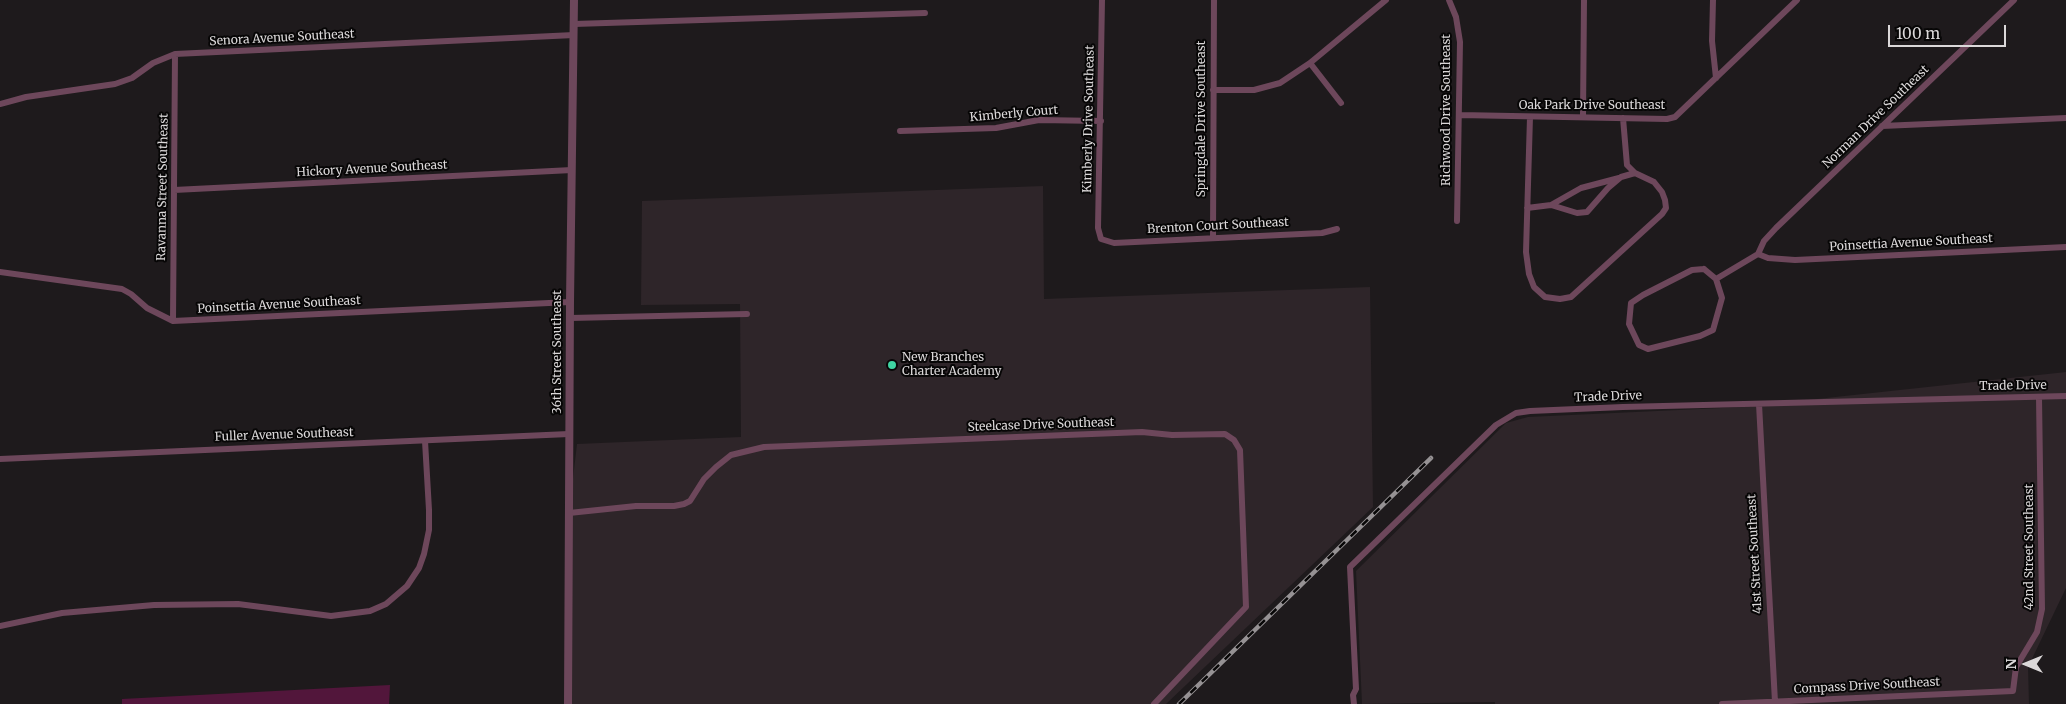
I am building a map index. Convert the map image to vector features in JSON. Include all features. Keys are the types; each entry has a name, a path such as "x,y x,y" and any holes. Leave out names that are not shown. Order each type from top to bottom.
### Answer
{"street":[{"name":"36th Street Southeast","path":"568,704 574,0"},
{"name":"Kimberly Drive Southeast","path":"1101,239 1098,228 1102,0"},
{"name":"Springdale Drive Southeast","path":"1213,238 1214,0"},
{"path":"1213,90 1254,90 1280,84 1310,63 1386,0"},
{"name":"Richwood Drive Southeast","path":"1449,0 1456,17 1460,42 1457,221"},
{"path":"1583,117 1584,0"},
{"path":"1713,0 1712,41 1716,78"},
{"name":"Oak Park Drive Southeast","path":"1460,115 1667,119 1675,117 1797,0"},
{"name":"Norman Drive Southeast","path":"1758,254 1764,241 1776,228 2014,0"},
{"path":"574,24 925,13"},
{"name":"Senora Avenue Southeast","path":"0,104 26,97 115,84 132,78 152,63 176,54 574,35"},
{"name":"Ravanna Street Southeast","path":"173,321 176,54"},
{"path":"1310,63 1341,103"},
{"path":"1530,117 1526,252 1529,274 1534,287 1545,297 1560,300 1571,297 1662,214 1666,208 1662,192 1654,182 1634,173 1627,165 1623,118"},
{"path":"1882,126 2066,118"},
{"name":"Kimberly Court","path":"900,131 996,128 1039,120 1101,121"},
{"name":"Hickory Avenue Southeast","path":"174,190 572,170"},
{"path":"1527,208 1551,205 1581,188 1634,173"},
{"path":"1551,205 1577,213 1587,212 1608,188 1621,177"},
{"name":"Brenton Court Southeast","path":"1101,239 1114,243 1322,233 1337,229"},
{"name":"Poinsettia Avenue Southeast","path":"1758,254 1768,258 1795,260 2066,247"},
{"path":"1716,279 1758,254"},
{"path":"1704,269 1716,279 1722,298 1713,330 1700,336 1648,349 1639,345 1629,324 1631,303 1692,270 1704,269"},
{"name":"Poinsettia Avenue Southeast","path":"0,272 122,289 147,308 173,321 570,302"},
{"path":"570,318 746,314"},
{"name":"Trade Drive","path":"1354,704 1353,694 1356,690 1350,567 1496,425 1511,416 1530,410 2066,396"},
{"name":"42nd Street Southeast","path":"2013,691 2018,661 2037,632 2042,609 2039,397"},
{"name":"41st Street Southeast","path":"1759,404 1775,702"},
{"name":"Steelcase Drive Southeast","path":"569,513 636,506 674,506 684,504 690,501 704,479 732,455 764,447 1142,432 1172,435 1225,434 1234,440 1240,450 1246,608 1154,704"},
{"name":"Fuller Avenue Southeast","path":"0,459 569,434"},
{"path":"0,626 62,613 144,605 238,604 331,616 370,611 386,604 407,586 419,568 424,554 429,530 430,510 425,441"},
{"name":"Compass Drive Southeast","path":"1722,704 2013,691"}],"shaded area":[{"path":"1043,186 1044,299 1370,287 1373,507 1166,704 570,704 569,513 577,444 741,437 740,304 641,305 642,201"},
{"path":"2066,372 2066,588 2028,667 2029,704 1495,704 1495,702 1362,704 1356,571 1506,423 1528,417 1743,407"},
{"path":"390,685 389,704 122,704 122,699"}],"railway":[{"path":"1179,704 1431,458"}],"place":[{"name":"New Branches Charter Academy","path":"892,365"}]}
